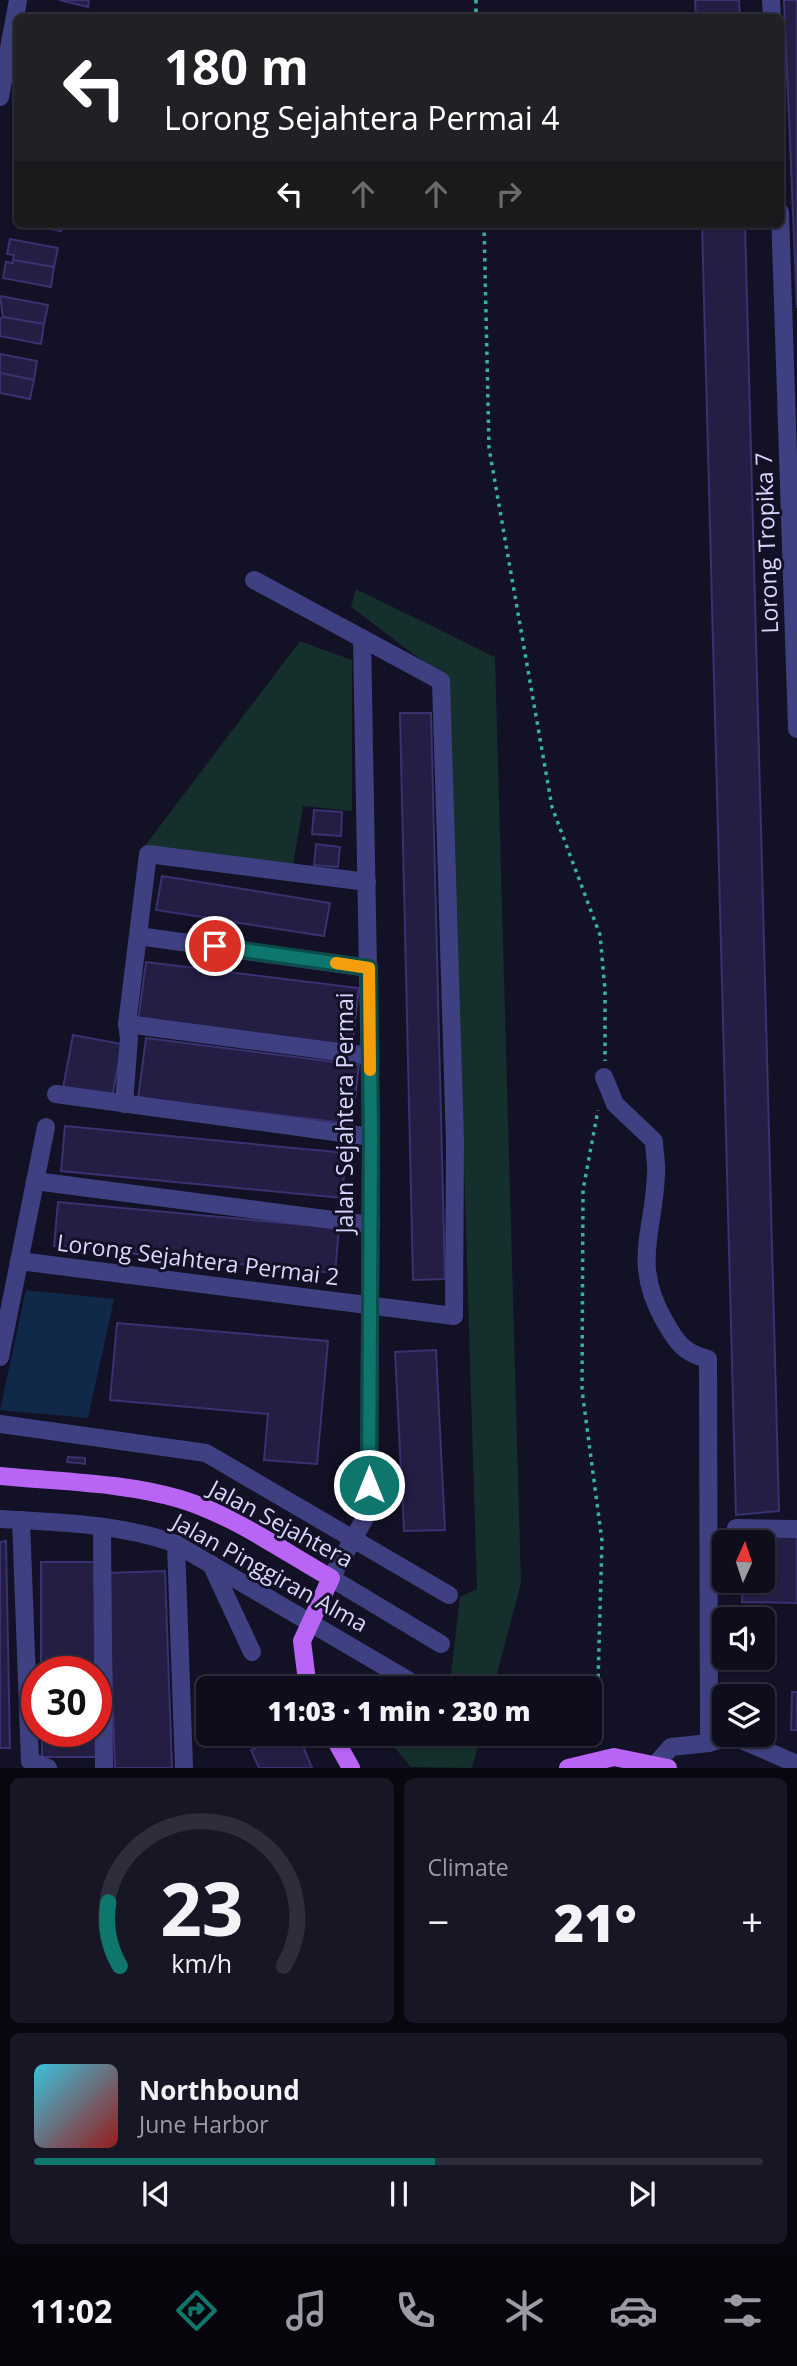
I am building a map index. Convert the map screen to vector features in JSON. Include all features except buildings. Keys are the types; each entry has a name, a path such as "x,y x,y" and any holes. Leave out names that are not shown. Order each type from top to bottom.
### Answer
{"main road":[{"name":"Jalan Sejahtera","path":"0,1476 144,1490 183,1500 217,1514 331,1578"},
{"path":"306,1676 302,1641 331,1578"},
{"path":"339,1746 351,1768"},
{"path":"569,1761 614,1756 662,1766"}],"street":[{"path":"0,97 14,22"},
{"name":"Lorong Tropika 7","path":"781,228 792,353 797,729"},
{"path":"254,580 362,638"},
{"name":"Lorong Sejahtera Permai 2","path":"19,1261 454,1316 455,1142 441,681 362,638"},
{"name":"Jalan Sejahtera Permai","path":"331,1578 369,1511 371,1137 362,638"},
{"path":"124,1104 129,1038 127,1024 148,854 367,882"},
{"path":"138,936 369,968"},
{"path":"127,1024 369,1056"},
{"path":"604,1077 615,1104 654,1141 656,1174 645,1245 649,1292 677,1344 690,1354 708,1359 709,1743"},
{"path":"56,1094 371,1137"},
{"path":"0,1357 46,1127"},
{"path":"35,1181 371,1225"},
{"path":"0,1424 206,1452 449,1595"},
{"name":"Jalan Pinggiran Alma","path":"0,1519 102,1528 156,1536 211,1564 401,1676"},
{"path":"21,1520 30,1761 48,1768"},
{"path":"102,1528 104,1768"},
{"path":"736,1528 797,1529"},
{"path":"176,1544 184,1768"},
{"path":"211,1564 252,1652"},
{"name":"Jalan Sejahtera","path":"331,1578 441,1644"},
{"path":"662,1766 671,1747 709,1743 732,1736 797,1764"}],"path":[{"path":"484,228 489,448 552,807 600,935 605,990 604,1077 583,1190 582,1390 603,1541 598,1676"}],"green space":[{"path":"356,589 495,657 521,1583 496,1676 451,1676 460,1597 477,1589 449,681 351,607"},
{"path":"300,641 352,660 352,811 303,806 292,871 141,851"},
{"path":"478,1746 472,1768 411,1767 394,1747"}],"water":[{"path":"26,1290 114,1299 88,1418 0,1410"}],"slow traffic":[{"path":"336,963 369,968 370,1070"}],"route":[{"path":"215,946 369,968 369,1485"}]}
